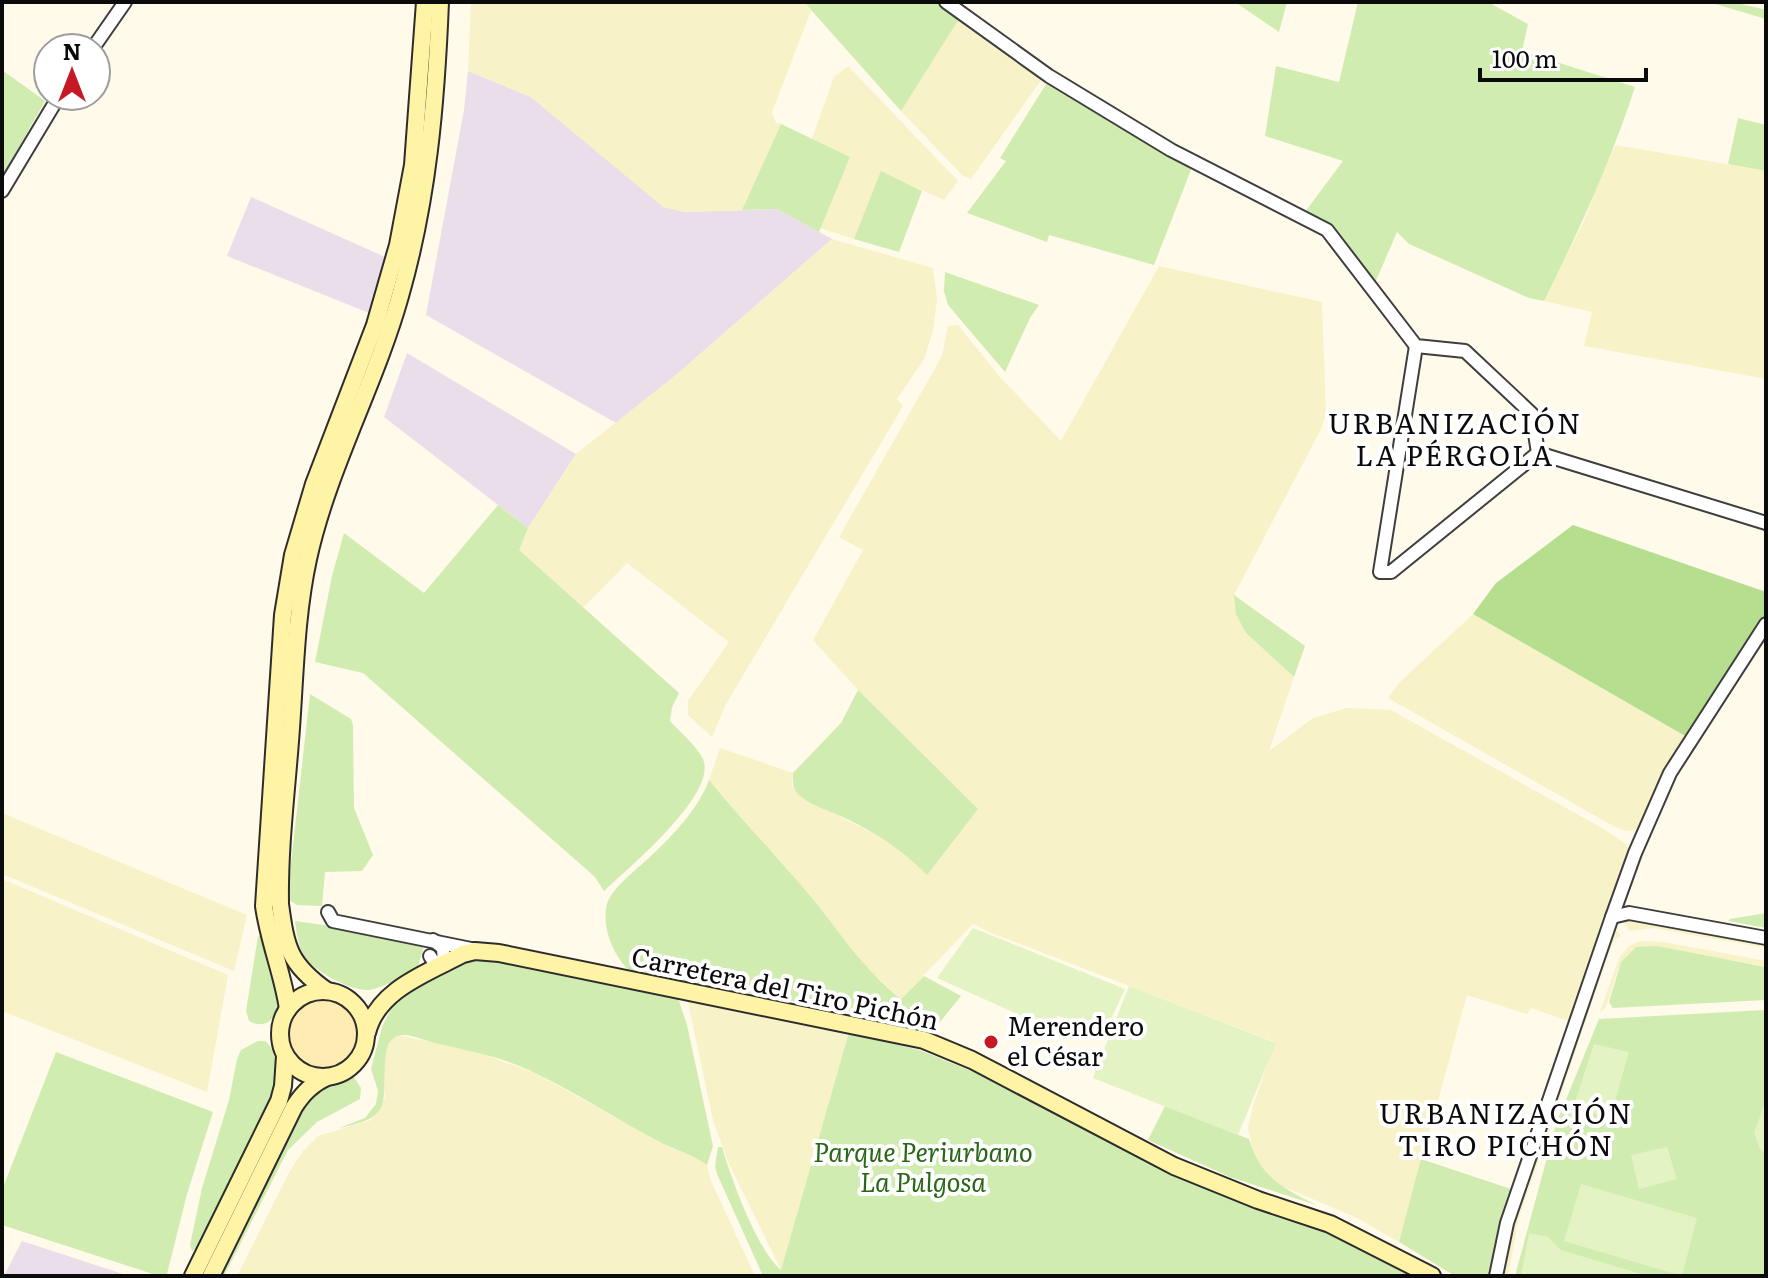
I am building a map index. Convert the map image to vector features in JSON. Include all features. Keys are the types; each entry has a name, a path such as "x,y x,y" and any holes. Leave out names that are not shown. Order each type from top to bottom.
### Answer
{"main road":[{"path":"288,1009 267,930 264,906 283,615 304,513 375,325 398,245 413,165 425,2"},
{"path":"367,1033 358,1009 294,964 283,928 279,879 300,615 308,560 319,519 389,333 413,249 428,167 438,64 440,2"},
{"path":"193,1276 279,1101 285,1056 280,1033 288,1009 306,994 334,993 370,1001 388,996 419,978 437,960 487,951"},
{"name":"Carretera del Tiro Pichón","path":"487,951 859,1024 924,1040 972,1060 1174,1166 1258,1200 1330,1224 1432,1276"},
{"path":"211,1276 294,1107 316,1082 343,1073 356,1063 363,1052 372,1015 388,996"},
{"path":"285,1056 305,1073 328,1077"}],"street":[{"path":"104,32 125,2"},
{"path":"946,2 1049,76 1171,150 1327,230 1416,346 1380,572 1391,572 1538,453"},
{"path":"2,191 49,112"},
{"path":"1416,346 1465,351 1532,414 1538,453"},
{"path":"1538,453 1766,523"},
{"path":"1496,1276 1507,1223 1635,853 1666,780 1766,624"},
{"name":"Carretera del Tiro Pichón","path":"328,912 333,921 487,951"},
{"path":"1612,917 1629,913 1766,938"},
{"path":"425,938 443,948 437,960"}],"shaded area":[{"path":"471,2 804,2 811,11 772,112 776,123 781,124 742,210 685,212 663,207 531,97 468,71"},
{"path":"959,19 1044,76 971,179 962,175 901,111"},
{"path":"848,66 958,181 944,200 882,172 854,239 820,228 850,157 812,139 834,77"},
{"path":"468,71 531,97 664,207 685,212 777,209 832,239 616,423 426,315 464,110"},
{"path":"1616,145 1766,171 1766,379 1584,346 1592,312 1544,301 1585,219"},
{"path":"251,197 394,261 374,315 227,256"},
{"path":"832,239 933,268 937,299 933,331 924,359 897,399 903,406 726,704 712,737 688,715 688,701 729,642 627,563 583,608 518,550 528,528 576,454 676,375"},
{"path":"1159,266 1322,302 1326,414 1234,595 1246,633 1294,677 1269,751 1313,718 1347,708 1391,710 1602,828 1626,844 1630,851 1568,1021 1531,1008 1527,1014 1467,995 1399,1242 1357,1218 1275,1183 1254,1155 1248,1128 1275,1042 973,924 901,999 855,957 813,900 709,780 720,748 793,773 792,785 798,795 904,852 926,874 977,809 858,690 813,640 863,550 839,537 942,356 948,326 958,325 999,376 1061,441"},
{"path":"407,353 576,454 528,528 384,417"},
{"path":"1473,614 1687,737 1675,751 1638,829 1626,831 1615,827 1388,698 1400,682"},
{"path":"2,813 247,915 234,971 2,874"},
{"path":"2,879 228,975 207,1092 2,1011"},
{"path":"1624,920 1766,942 1766,948 1654,928 1629,931"},
{"path":"1614,927 1621,936 1614,940 1610,949 1518,1221 1508,1276 1504,1276 1516,1214"},
{"path":"1639,941 1664,942 1766,961 1766,966 1644,946 1631,952 1618,969 1606,1007 1600,1012 1619,958 1629,946"},
{"path":"687,998 849,1032 781,1270 728,1162 713,1120"},
{"path":"398,1035 477,1052 535,1073 671,1148 700,1159 707,1165 711,1181 755,1276 237,1276 303,1151 318,1136 371,1120 385,1098 387,1047 391,1039"},
{"path":"22,1241 129,1276 4,1276"}],"green space":[{"path":"804,2 938,2 959,19 901,111"},
{"path":"1235,2 1287,2 1279,32"},
{"path":"1358,2 1488,2 1528,24 1522,51 1635,87 1594,196 1544,301 1529,298 1409,244 1397,232 1375,283 1342,240 1305,212 1343,161 1265,136 1276,66 1339,82"},
{"path":"1708,2 1732,2 1763,9 1766,10 1766,19"},
{"path":"2,70 32,92 32,112 39,112 2,177"},
{"path":"1048,81 1192,167 1154,265 1049,235 1047,242 967,213 1006,161 1000,158"},
{"path":"1738,118 1766,125 1766,171 1728,164"},
{"path":"781,124 850,157 819,232 777,209 742,210"},
{"path":"881,171 922,191 899,252 854,239"},
{"path":"945,272 1039,305 1005,372 948,305 944,291"},
{"path":"498,505 528,528 519,550 679,693 670,721 703,759 704,774 685,810 604,891 595,877 363,673 315,662 344,533 424,593"},
{"path":"1573,525 1766,592 1765,619 1687,737 1473,614 1496,583"},
{"path":"1234,595 1305,646 1294,677 1246,633 1236,614"},
{"path":"858,690 978,809 927,875 889,843 810,803 794,788 793,773 841,723"},
{"path":"310,694 351,719 354,808 373,855 362,871 325,872 322,906 297,905 287,899"},
{"path":"709,780 864,963 901,999 924,976 961,996 936,1027 631,972 625,966 607,932 607,904 620,884 685,820"},
{"path":"1766,913 1766,928 1728,921 1730,919"},
{"path":"295,921 420,942 424,946 417,970 365,990 341,983 323,973 305,957"},
{"path":"973,928 1125,989 1104,1034 1058,1016 1044,1026 937,978"},
{"path":"258,936 261,936 271,968 277,1006 268,1022 256,1024 249,1021 246,1011"},
{"path":"1656,946 1766,967 1766,1000 1613,1008 1609,1002 1621,962 1636,947"},
{"path":"495,960 676,992 687,1025 713,1146 707,1165 523,1067 408,1036 398,1036 388,1045 384,1095 378,1112 358,1124 339,1128 365,1118 376,1104 378,1091 371,1069 382,1027 395,1000 469,962"},
{"path":"1129,986 1276,1043 1238,1135 1093,1078"},
{"path":"1766,1010 1766,1276 1515,1276 1556,1124 1599,1019"},
{"name":"Parque Periurbano La Pulgosa","path":"849,1032 922,1051 986,1077 1226,1196 1356,1243 1411,1276 763,1276 717,1174 718,1147 722,1147 754,1230 781,1270"},
{"path":"258,1041 265,1041 270,1046 275,1059 272,1095 192,1251 190,1245 202,1188 229,1100 237,1059 241,1050"},
{"path":"1594,1044 1629,1052 1610,1118 1573,1108"},
{"path":"56,1052 213,1112 187,1194 167,1274 156,1275 2,1225 2,1190"},
{"path":"354,1077 361,1088 360,1099 317,1122 288,1150 224,1276 218,1276 305,1102 320,1088"},
{"path":"1766,1099 1766,1154 1760,1149 1754,1133"},
{"path":"1165,1106 1249,1139 1260,1163 1274,1180 1316,1205 1230,1177 1148,1140"},
{"path":"1667,1147 1677,1179 1639,1189 1631,1155"},
{"path":"1421,1159 1511,1189 1489,1276 1455,1276 1399,1242"},
{"path":"1581,1184 1697,1218 1682,1276 1564,1241"},
{"path":"1529,1233 1548,1237 1561,1250 1648,1276 1521,1276"}],"sand":[{"path":"322,998 342,1004 352,1014 358,1034 352,1054 342,1064 322,1070 302,1064 292,1054 286,1034 292,1014 302,1004"}],"place":[{"name":"Merendero el César","path":"991,1042"}],"district":[{"name":"URBANIZACIÓN LA PÉRGOLA","path":"1455,440"},
{"name":"URBANIZACIÓN TIRO PICHÓN","path":"1506,1130"}]}
